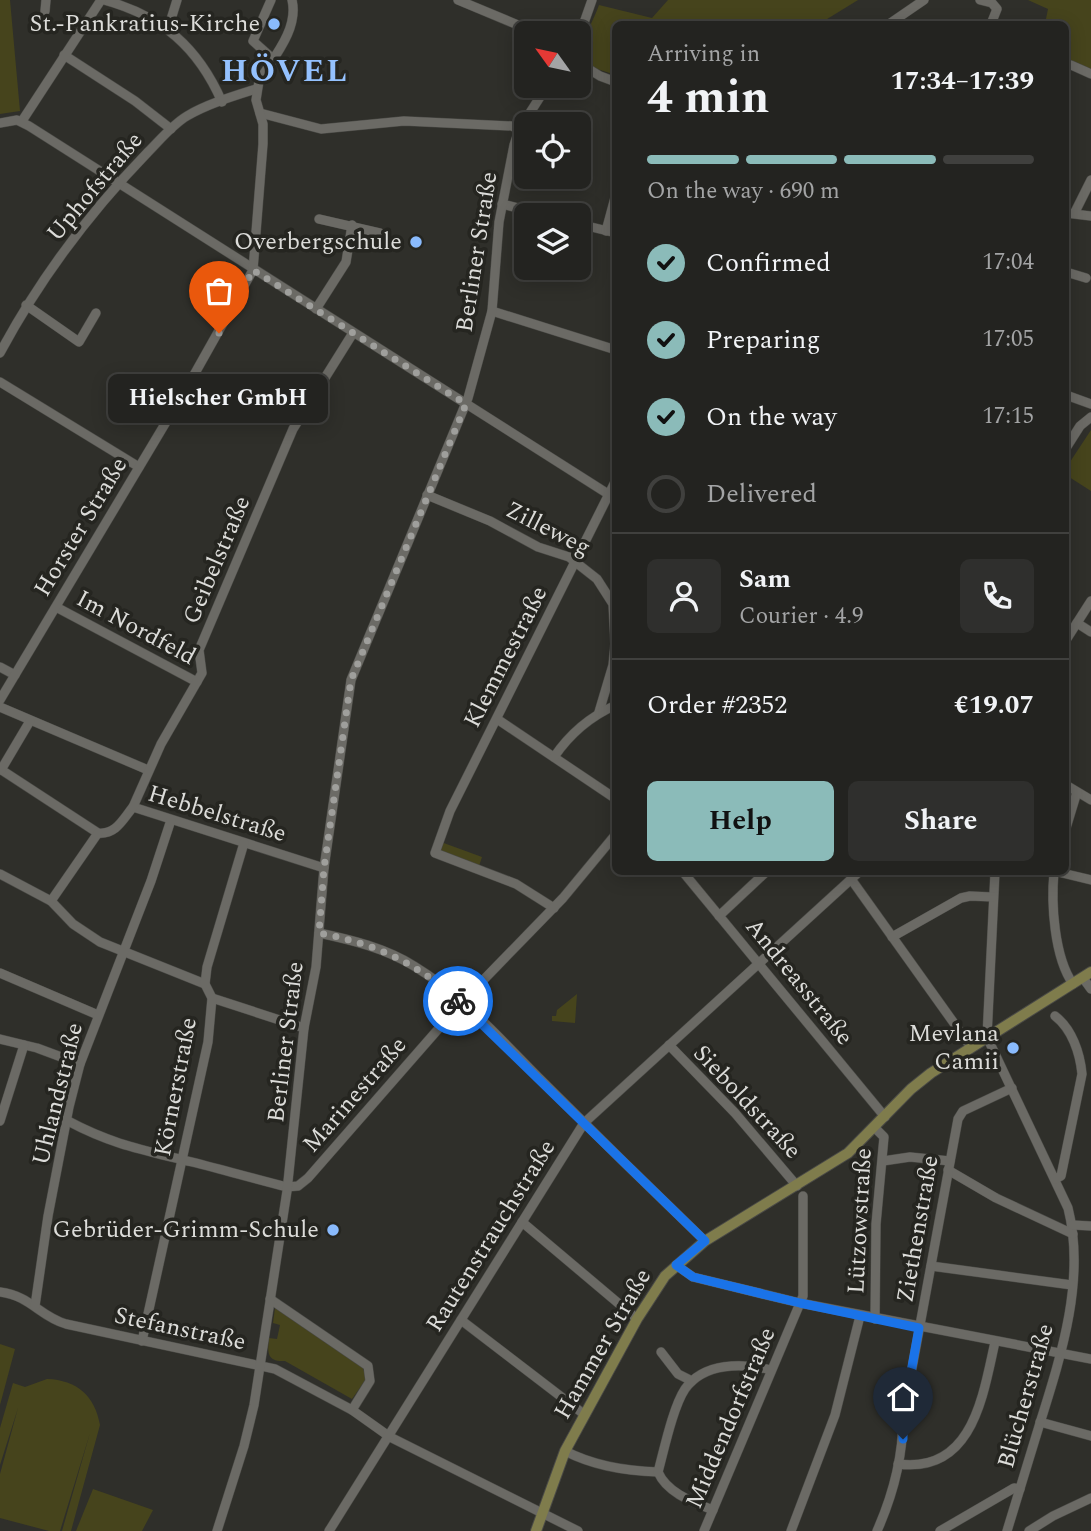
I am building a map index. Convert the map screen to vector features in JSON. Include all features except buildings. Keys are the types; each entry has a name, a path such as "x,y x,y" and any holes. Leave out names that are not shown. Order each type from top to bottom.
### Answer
{"main road":[{"name":"Hammer Straße","path":"536,1531 565,1451 637,1319 656,1288 676,1265 705,1241 848,1153 918,1083 1078,977"}],"street":[{"path":"45,11 46,0"},
{"path":"22,121 102,0 137,11 167,29 204,66 222,102"},
{"path":"167,29 177,0"},
{"path":"271,0 253,41 256,47 273,59"},
{"path":"256,89 293,18 292,0"},
{"path":"457,0 514,24"},
{"path":"585,21 592,0"},
{"path":"893,21 924,0"},
{"path":"980,0 992,3 997,9 992,21"},
{"path":"64,55 135,101 171,129"},
{"path":"1069,66 1091,74"},
{"path":"592,71 612,80"},
{"name":"Uphofstraße","path":"0,353 26,305 74,239 118,184 171,129 188,115 256,89"},
{"name":"Horster Straße","path":"0,700 253,270 263,144 263,124 256,100 256,89"},
{"path":"260,113 321,129 404,121 514,127"},
{"path":"0,123 22,121 612,497"},
{"name":"Berliner Straße","path":"217,1531 250,1424 270,1299 287,1187 304,1028 316,967 324,868 351,680 466,404 492,311 502,204 514,152"},
{"path":"1091,180 1070,213 1091,216"},
{"path":"502,204 514,207"},
{"path":"606,231 612,209"},
{"path":"319,219 380,233"},
{"path":"316,309 346,262 352,225"},
{"path":"591,227 612,232"},
{"path":"1069,273 1086,278"},
{"path":"26,305 79,342 96,313"},
{"path":"492,311 612,349"},
{"name":"Geibelstraße","path":"132,807 161,744 197,682 203,667 199,650 293,429 354,333"},
{"path":"0,382 139,467"},
{"path":"1069,396 1091,404"},
{"path":"1069,443 1080,426 1091,417"},
{"name":"Zilleweg","path":"427,495 479,516 538,547 576,562 597,579 612,601"},
{"name":"Klemmestraße","path":"554,908 516,884 435,853 450,811 576,562 612,497"},
{"path":"1069,635 1091,601"},
{"name":"Im Nordfeld","path":"56,607 197,682"},
{"path":"1077,623 1091,632"},
{"path":"0,667 15,675"},
{"name":"Zilleweg","path":"599,712 612,667"},
{"path":"0,707 148,770"},
{"path":"554,757 583,725 599,712 612,707"},
{"path":"497,719 612,796"},
{"path":"30,721 0,770 98,833 51,901"},
{"path":"1069,787 1091,800"},
{"path":"1069,818 1077,792"},
{"name":"Hebbelstraße","path":"98,833 115,830 132,807 324,868"},
{"name":"Uhlandstraße","path":"35,1306 48,1216 80,1064 151,881 171,820"},
{"name":"Marinestraße","path":"287,1187 298,1185 308,1178 461,1003 554,908 612,839"},
{"name":"Körnerstraße","path":"142,1341 208,1042 212,998 205,984 206,967 244,843"},
{"path":"0,874 51,901 85,933 122,952 205,984"},
{"name":"Andreasstraße","path":"685,875 885,1117"},
{"path":"719,916 763,875"},
{"name":"Rautenstrauchstraße","path":"329,1531 584,1123 856,875"},
{"path":"987,1037 995,875"},
{"path":"1056,875 1055,925 1078,977 1091,989"},
{"path":"1069,875 1091,880"},
{"path":"851,879 971,1047"},
{"path":"892,937 961,898 970,895 993,897"},
{"path":"319,933 351,939 384,951 413,965 441,984 705,1241"},
{"path":"0,973 97,1015"},
{"path":"441,984 480,983"},
{"path":"212,998 304,1028"},
{"path":"1055,1016 1062,1021 1072,1038 1082,1074 1060,1176 1055,1179"},
{"name":"Blücherstraße","path":"987,1037 1068,1208 1073,1229 1072,1285 1062,1354 1007,1531"},
{"path":"0,1039 80,1064"},
{"path":"0,1121 24,1045"},
{"name":"Sieboldstraße","path":"668,1045 735,1113 797,1185"},
{"name":"Ziethenstraße","path":"877,1531 890,1501 903,1439 903,1417 960,1113 1012,1088"},
{"path":"68,1121 116,1144 287,1187"},
{"name":"Lützowstraße","path":"875,1128 884,1137 876,1224 875,1319"},
{"path":"883,1161 910,1157 949,1166 996,1198 1073,1229 1091,1226"},
{"name":"Middendorfstraße","path":"704,1531 804,1290 803,1196"},
{"path":"522,1222 637,1319"},
{"path":"676,1265 693,1277 800,1303 1091,1359"},
{"path":"931,1266 1072,1285"},
{"name":"Stefanstraße","path":"0,1292 17,1295 58,1322 284,1373 352,1410 390,1437 578,1531"},
{"path":"270,1299 368,1366 370,1381 352,1410"},
{"path":"791,1531 835,1415 860,1316"},
{"path":"461,1320 585,1415"},
{"path":"898,1464 918,1465 929,1462 953,1449 967,1434 982,1396 995,1342"},
{"path":"661,1352 678,1374 692,1381"},
{"path":"657,1472 679,1402 692,1381 713,1370 739,1364 771,1370"},
{"path":"1041,1422 1091,1436"},
{"path":"565,1451 612,1468 657,1472 666,1484 685,1499 713,1510"},
{"path":"940,1531 1014,1488 1020,1489"},
{"path":"1029,1531 1091,1498"}],"shaded area":[{"path":"0,0 10,0 20,111 0,114"},
{"path":"668,0 858,0 824,21 612,21 612,74 592,66 592,22 599,5 652,18"},
{"path":"1028,0 1091,0 1091,69 1069,60 1069,21 1046,21 1048,9"},
{"path":"1091,430 1091,491 1069,477 1069,463"},
{"path":"441,842 482,857 479,866 439,851"},
{"path":"577,994 575,1023 552,1021 557,1010"},
{"path":"275,1308 363,1368 366,1379 352,1399 285,1361 275,1360 270,1356 269,1338 277,1339 280,1325 273,1323"},
{"path":"0,1344 15,1349 0,1405"},
{"path":"47,1379 76,1386 83,1392 94,1406 100,1425 71,1531 62,1531 90,1433 60,1531 49,1531 0,1518 0,1474 18,1408 0,1465 0,1428 13,1383 25,1387"},
{"path":"93,1489 153,1510 142,1531 76,1531"}],"way so far":[{"path":"219,333 253,270 466,404 351,680 324,868 319,933 351,939 413,965 441,984 458,1001"}],"place":[{"name":"St.-Pankratius-Kirche","path":"274,24"},
{"name":"Overbergschule","path":"416,242"},
{"name":"Hielscher GmbH","path":"219,333"},
{"name":"Mevlana Camii","path":"1013,1048"},
{"name":"Gebrüder-Grimm-Schule","path":"333,1230"}],"district":[{"name":"HÖVEL","path":"285,71"}],"route":[{"path":"458,1001 705,1241 676,1265 687,1273 740,1289 919,1328 903,1417 903,1439"}]}
